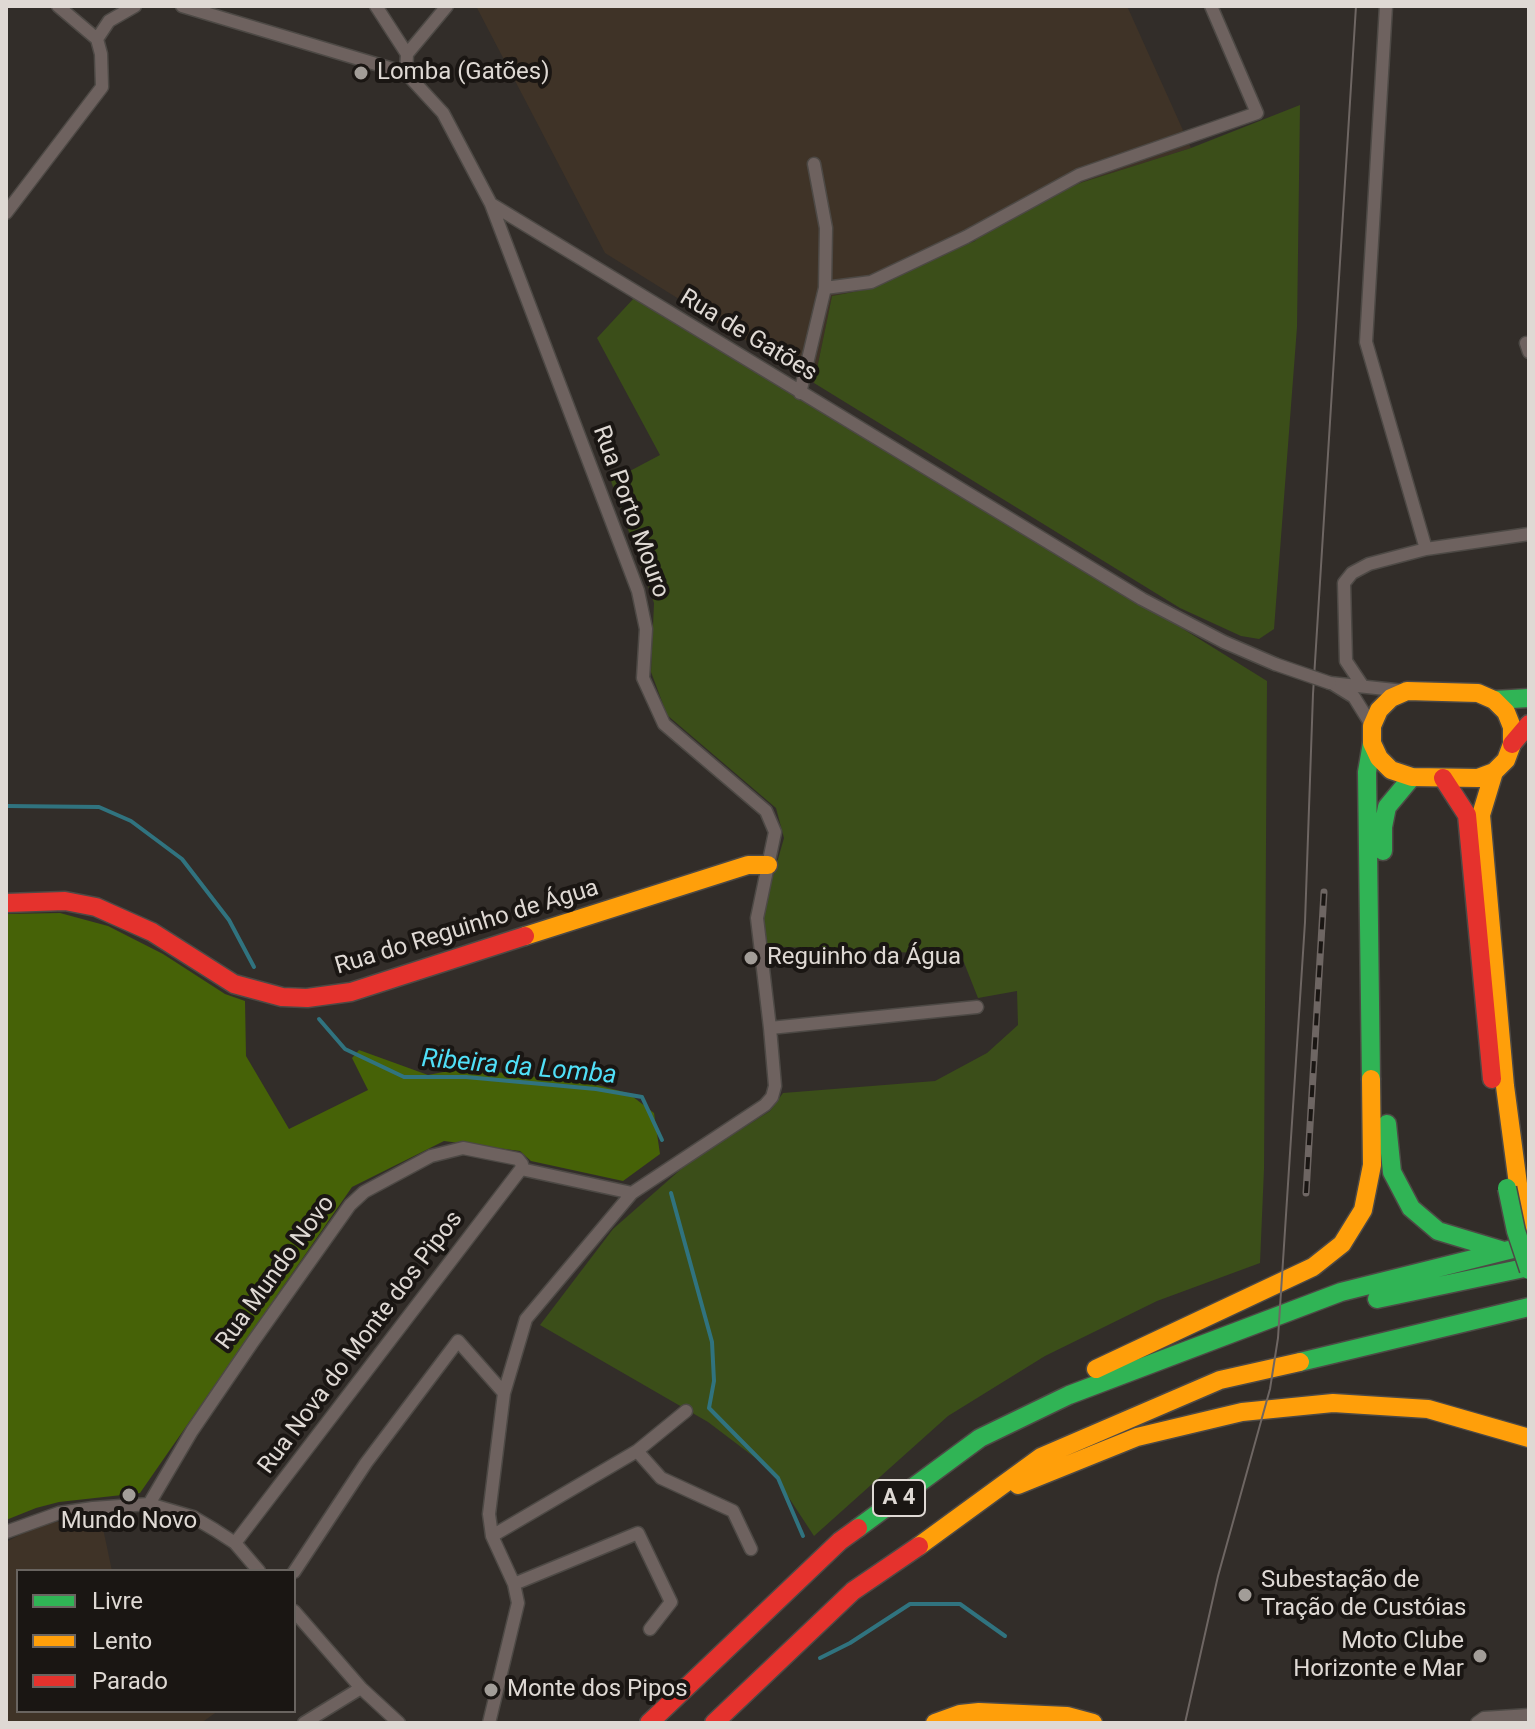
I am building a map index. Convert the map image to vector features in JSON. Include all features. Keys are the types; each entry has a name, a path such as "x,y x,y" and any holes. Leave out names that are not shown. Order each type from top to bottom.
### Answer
{"main road":[{"path":"980,1438 1060,1385 1313,1267 1342,1244 1363,1210 1372,1165 1367,772 1379,710 1391,698 1407,691 1478,693 1494,700 1506,712 1512,727 1512,744"},
{"path":"1494,700 1529,698"},
{"path":"1372,734 1379,758 1391,770 1412,777 1478,778 1494,772 1506,760 1512,744 1529,724"},
{"path":"1494,772 1481,815 1516,1231 1529,1268"},
{"path":"1412,777 1387,807 1383,827 1388,1151 1401,1192 1425,1222 1458,1239 1504,1251"},
{"path":"1443,778 1467,815 1493,1089 1512,1186 1529,1234"},
{"name":"Rua do Reguinho de Água","path":"6,903 51,901 96,907 127,918 234,984 282,997 307,998 351,992 748,865 768,865"},
{"path":"1197,1345 1341,1292 1529,1245"},
{"name":"A 4","path":"649,1723 840,1541 980,1438 1069,1395 1197,1345 1347,1305 1529,1268"},
{"name":"A 4","path":"714,1723 853,1591 1041,1457 1220,1380 1529,1307"},
{"path":"1458,1326 1529,1320"},
{"path":"990,1496 1137,1437 1242,1412 1333,1403 1428,1409 1529,1438"},
{"path":"935,1723 960,1714 979,1712 1067,1716 1093,1723"}],"street":[{"path":"6,213 102,87 101,54 97,39 58,6"},
{"path":"97,39 109,21 135,6"},
{"path":"182,6 406,73 443,113 491,204"},
{"path":"376,6 407,54 406,73"},
{"path":"407,54 447,6"},
{"path":"825,288 871,282 966,237 1079,175 1257,113 1211,6"},
{"path":"1386,6 1366,342 1426,549"},
{"path":"800,393 825,288 826,228 814,164"},
{"name":"Rua de Gatões","path":"491,204 1142,599 1224,642 1330,683 1354,697 1372,734"},
{"name":"Rua Porto Mouro","path":"489,1723 518,1603 514,1584 492,1536 489,1514 504,1393 526,1319 632,1193 765,1105 772,1097 775,1086 757,918 775,832 766,811 664,724 643,678 646,629 638,591 491,204"},
{"path":"1362,685 1346,661 1344,583 1352,573 1369,564 1426,549 1529,534"},
{"name":"Rua de Gatões","path":"1330,683 1407,691"},
{"path":"770,1028 977,1007"},
{"name":"Rua Mundo Novo","path":"149,1504 192,1431 252,1343 350,1205 364,1192 431,1156 463,1148 518,1159 521,1169 632,1193"},
{"name":"Rua Nova do Monte dos Pipos","path":"235,1543 521,1169"},
{"path":"296,1569 366,1463 458,1341 504,1393"},
{"path":"492,1536 637,1451 686,1411"},
{"path":"637,1451 661,1478 733,1511 751,1549"},
{"path":"6,1532 59,1513 149,1504 193,1517 235,1543 257,1569"},
{"path":"514,1584 638,1533 671,1602 650,1629"},
{"path":"296,1613 361,1688 399,1723"},
{"path":"304,1723 361,1688"},
{"path":"1477,1723 1484,1718 1529,1715"}],"shaded area":[{"path":"476,6 1127,6 1191,148 1083,182 975,240 916,264 874,288 832,296 814,383 605,253"},
{"path":"100,1514 112,1569 16,1569 16,1713 215,1713 201,1723 6,1723 6,1542 39,1525"}],"green space":[{"path":"1300,105 1297,327 1274,629 1259,639 1241,636 1180,608 814,383 832,296 874,288 916,264 975,241 980,234 1039,200 1083,182 1191,148"},
{"path":"634,298 1072,560 1267,681 1264,1169 1260,1263 1157,1301 1045,1356 948,1416 814,1536 770,1469 708,1422 540,1325 613,1229 688,1163 770,1111 783,1093 935,1081 987,1053 1018,1025 1017,991 978,998 961,955 765,946 762,915 784,838 776,808 667,715 651,672 654,603 611,481 660,455 597,338"},
{"path":"60,913 108,926 163,954 225,994 245,1001 246,1056 289,1129 368,1090 352,1058 359,1050 428,1075 464,1068 593,1084 628,1093 654,1113 660,1154 623,1181 531,1161 520,1151 444,1141 352,1187 140,1493 59,1502 6,1520 6,914"}],"waterway":[{"name":"Ribeira da Lomba","path":"6,806 99,807 131,821 182,859 229,920 254,967"},
{"name":"Ribeira da Lomba","path":"319,1019 345,1049 404,1077 466,1077 596,1089 642,1097 662,1140"},
{"name":"Ribeira da Lomba","path":"671,1193 712,1342 714,1381 709,1408 778,1478 803,1536"},
{"name":"Ribeira da Lomba","path":"820,1658 850,1643 910,1604 960,1604 1005,1636"}],"tram line":[{"path":"1185,1723 1218,1576 1270,1389 1278,1338 1305,922 1313,694 1356,6"}],"railway":[{"path":"1306,1193 1324,892"}],"traffic: fast":[{"path":"1494,700 1529,698"},
{"path":"1371,1079 1367,772 1372,743"},
{"path":"1383,851 1387,807 1412,777"},
{"path":"1387,1124 1392,1172 1411,1208 1438,1231 1501,1250"},
{"path":"1507,1188 1516,1231 1529,1270"},
{"path":"858,1528 980,1438 1069,1395 1341,1292 1529,1245"},
{"path":"1377,1299 1529,1267"},
{"path":"1300,1362 1529,1307"}],"traffic: slow":[{"path":"1407,691 1478,693 1494,700 1506,712 1512,727 1512,744 1506,760 1494,772 1478,778 1412,777 1391,770 1379,758 1372,743 1372,726 1379,710 1391,698 1407,691"},
{"path":"1494,772 1481,815 1505,1086 1518,1184 1529,1234"},
{"path":"525,936 748,865 768,865"},
{"path":"1096,1369 1313,1267 1342,1244 1363,1210 1372,1165 1371,1079"},
{"path":"919,1546 1041,1457 1220,1380 1300,1362"},
{"path":"1018,1485 1137,1437 1242,1412 1333,1403 1428,1409 1529,1438"},
{"path":"935,1723 960,1714 979,1712 1067,1716 1093,1723"}],"traffic: jam":[{"path":"1512,744 1529,724"},
{"path":"1443,778 1467,815 1492,1079"},
{"path":"6,903 65,901 96,907 152,932 234,984 282,997 307,998 351,992 525,936"},
{"path":"649,1723 840,1541 858,1528"},
{"path":"714,1723 853,1591 919,1546"}],"place":[{"name":"Lomba (Gatões)","path":"361,73"},
{"name":"Reguinho da Água","path":"751,958"},
{"name":"Mundo Novo","path":"129,1495"},
{"name":"Subestação de Tração de Custóias","path":"1245,1595"},
{"name":"Moto Clube Horizonte e Mar","path":"1480,1656"},
{"name":"Monte dos Pipos","path":"491,1690"}]}
